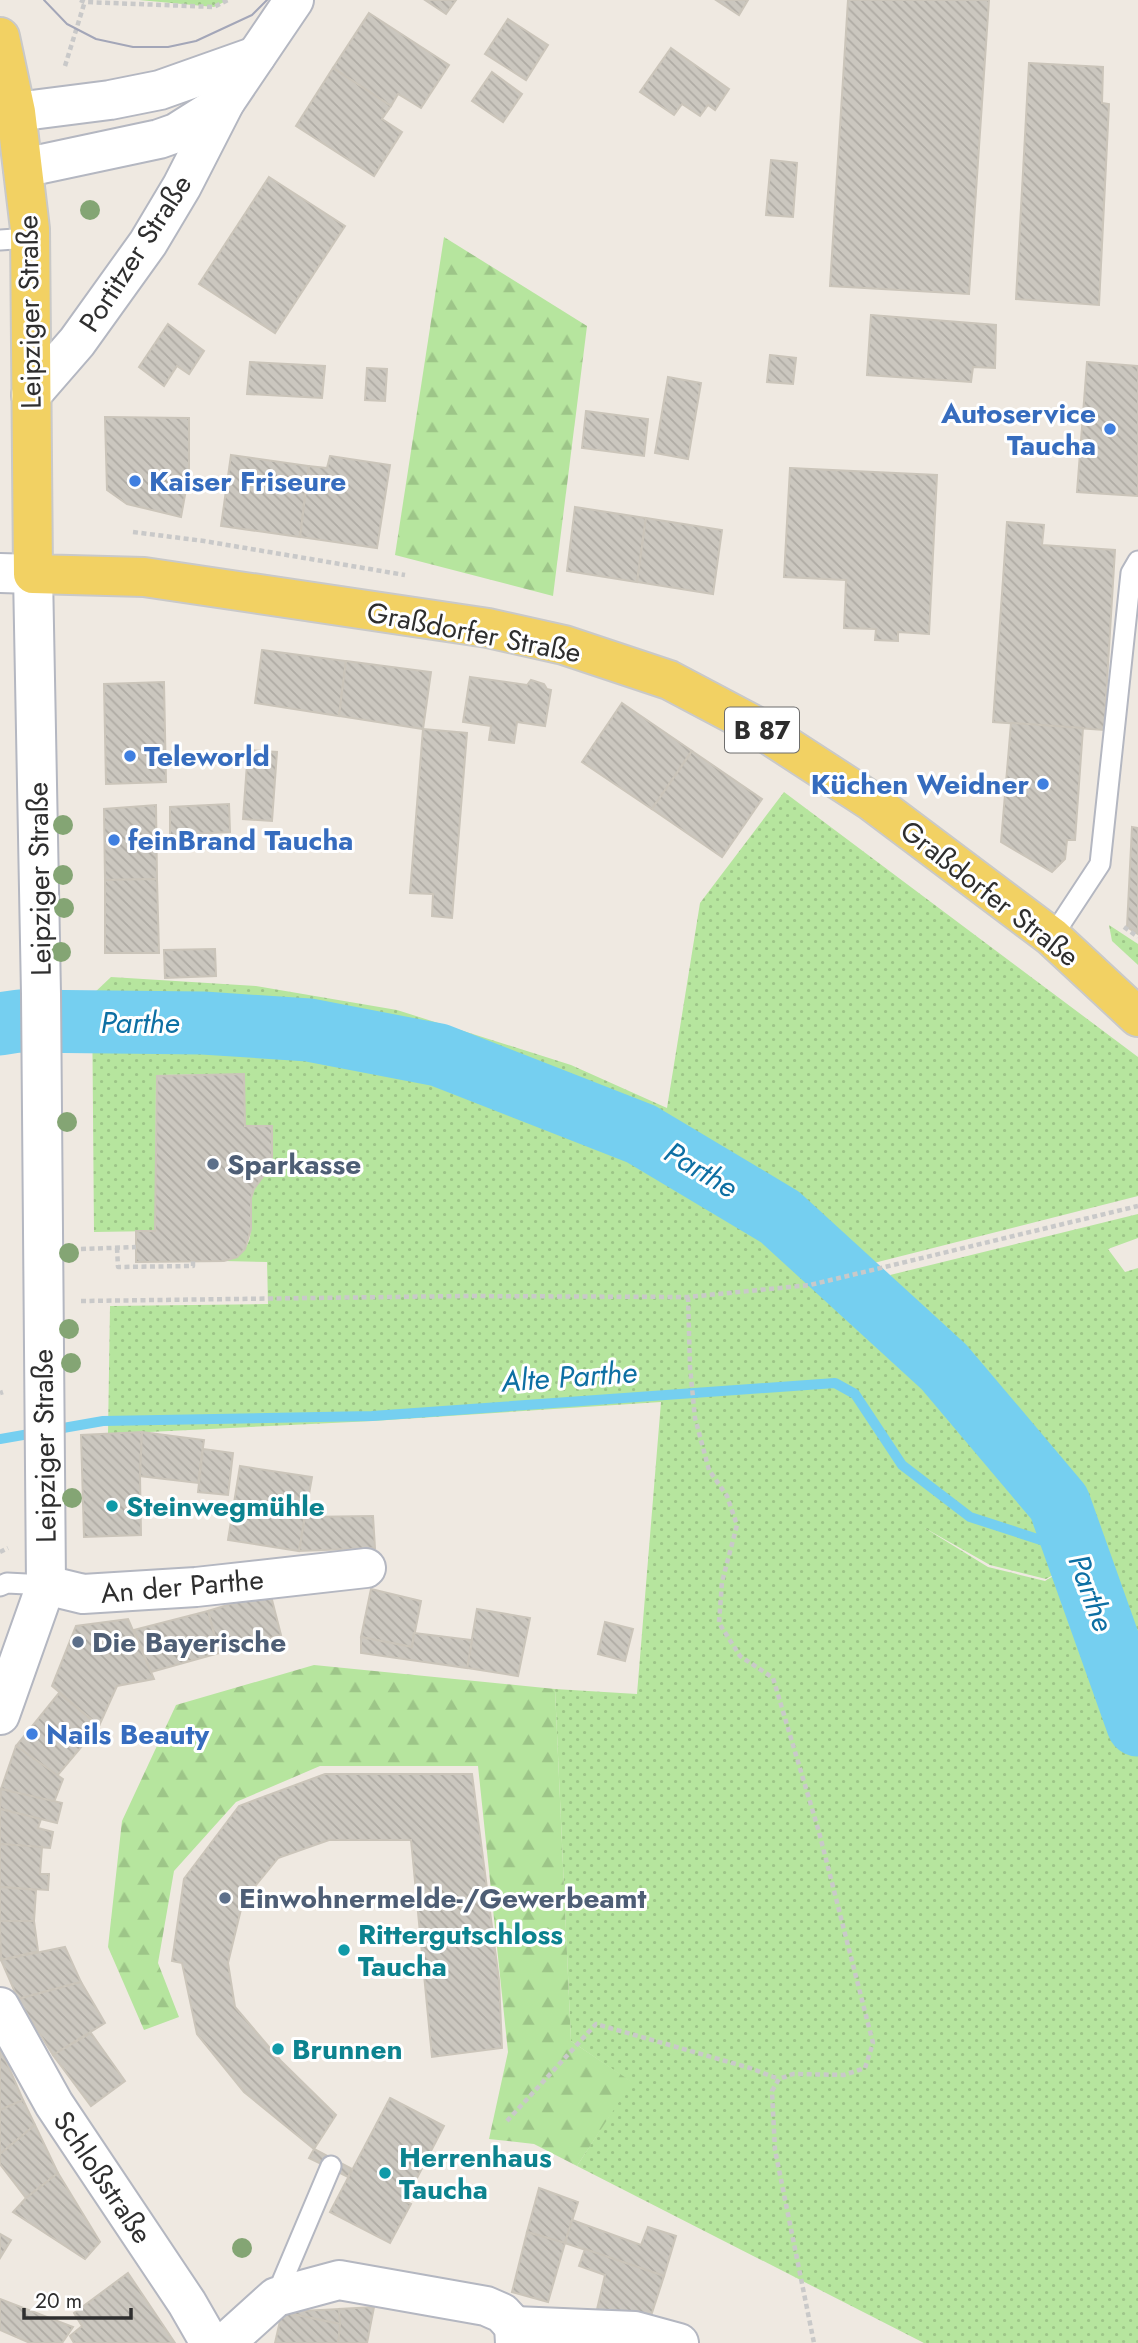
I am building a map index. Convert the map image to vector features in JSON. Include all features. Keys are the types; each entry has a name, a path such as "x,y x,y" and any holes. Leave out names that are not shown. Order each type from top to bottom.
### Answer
{"main road":[{"name":"Leipziger Straße","path":"0,37 16,112 23,168 15,239 31,395 16,573"},
{"name":"Graßdorfer Straße","path":"16,573 144,577 488,628 564,645 670,680 754,725 871,801 1052,937 1138,1017"}],"street":[{"name":"Portitzer Straße","path":"31,395 77,342 148,243 182,186 225,102 294,0"},
{"path":"16,112 110,100 160,90 256,56"},
{"name":"Portitzer Straße","path":"23,168 159,139 176,133 225,102"},
{"name":"Leipziger Straße","path":"0,1715 46,1585 41,994 16,573"},
{"name":"An der Parthe","path":"46,1585 83,1594 196,1587 366,1568"},
{"name":"Schloßstraße","path":"0,2007 54,2104 187,2303 210,2343"},
{"path":"225,2343 276,2297 339,2280 486,2306 502,2313 515,2335 635,2331 678,2343"}],"lane":[{"path":"1052,937 1100,864 1131,573 1138,561"},
{"name":"An der Parthe","path":"0,1586 7,1583 46,1585"},
{"path":"276,2297 331,2166"}],"path":[{"path":"65,66 83,1 215,7 228,0"},
{"path":"1124,927 1138,937"},
{"path":"77,1301 465,1296 688,1297 810,1285 1138,1206"},
{"path":"76,1250 136,1247"},
{"path":"117,1248 118,1267 193,1266 193,1261"},
{"path":"688,1297 695,1418 709,1470 727,1496 737,1525 722,1582 719,1623 740,1656 773,1678 819,1832 873,2043 865,2068 844,2075 793,2074 779,2079 772,2091 775,2150 814,2343"},
{"path":"0,1552 8,1548"},
{"path":"507,2121 596,2024 750,2068 779,2079"}],"green space":[{"path":"139,0 228,0 214,7"},
{"path":"444,237 587,326 553,596 395,555"},
{"path":"784,792 1138,1057 1138,1196 866,1265 876,1292 1032,1446 890,1275 1138,1214 1138,1238 1108,1249 1125,1272 1138,1268 1138,2343 924,2343 577,2166 631,2082 571,2041 555,1689 637,1694 661,1402 373,1421 108,1434 110,1306 268,1304 267,1262 224,1261 237,1256 249,1241 253,1193 269,1165 272,1154 272,1127 245,1126 243,1074 156,1075 155,1231 94,1232 92,995 111,977 256,986 397,1010 571,1065 667,1108 700,903","holes":["923,1527 990,1565 1046,1579 1093,1552 1045,1581 988,1567"]},
{"path":"1109,925 1138,944 1138,965 1112,941"},
{"path":"314,1665 555,1689 571,2041 632,2082 577,2166 534,2144 489,2139 508,2052 478,1766 320,1766 236,1802 174,1871 158,1963 179,2017 144,2030 108,1947 122,1821 176,1705"}],"building":[{"path":"425,0 456,0 446,14"},
{"path":"716,0 748,0 739,15"},
{"path":"848,0 989,0 969,294 830,286"},
{"path":"369,13 449,65 421,108 398,94 391,106 333,68"},
{"path":"508,19 548,45 526,80 485,54"},
{"path":"671,48 729,89 715,110 708,105 700,116 682,104 674,115 640,92"},
{"path":"1029,63 1103,67 1102,103 1109,104 1099,305 1016,299"},
{"path":"333,68 391,106 382,119 402,132 374,176 296,126"},
{"path":"492,72 522,94 503,122 472,101"},
{"path":"771,160 797,163 793,217 766,215"},
{"path":"269,177 345,226 275,333 199,284"},
{"path":"871,315 996,325 995,368 973,367 971,382 867,375"},
{"path":"168,324 204,351 189,374 177,366 164,386 139,367"},
{"path":"770,355 796,358 793,384 767,382"},
{"path":"250,362 325,366 322,398 247,394"},
{"name":"Autoservice Taucha","path":"1087,362 1138,366 1138,496 1077,492"},
{"path":"367,368 387,369 385,401 365,400"},
{"path":"668,377 701,383 688,459 655,453"},
{"path":"586,411 648,419 644,456 582,448"},
{"path":"105,417 189,418 189,473 181,517 127,504 107,490"},
{"path":"231,455 309,466 300,537 221,526"},
{"path":"330,456 390,465 377,548 300,537 309,466 327,468"},
{"path":"790,468 937,475 929,634 898,632 898,641 875,640 876,629 844,628 846,580 784,577"},
{"path":"575,507 646,518 637,582 567,571"},
{"path":"646,518 722,530 713,594 637,582"},
{"path":"1007,522 1044,525 1042,545 1115,550 1104,730 993,722"},
{"path":"262,650 346,661 339,716 255,703"},
{"path":"346,661 431,672 423,729 339,716"},
{"path":"470,677 527,685 531,680 544,684 551,690 545,726 517,722 514,743 489,740 491,726 463,722"},
{"path":"164,682 166,782 106,784 104,684"},
{"path":"622,703 692,751 652,809 582,762"},
{"name":"Küchen Weidner","path":"1011,723 1083,728 1075,840 1067,840 1065,859 1052,872 1001,842"},
{"path":"423,729 467,733 452,918 432,916 433,894 410,893"},
{"path":"248,750 277,752 272,821 243,819"},
{"path":"692,751 762,799 722,857 652,809"},
{"path":"229,804 230,832 170,835 170,807"},
{"path":"156,805 157,879 105,880 104,809"},
{"path":"1132,827 1138,828 1138,934 1127,927"},
{"path":"157,879 159,953 105,953 105,880"},
{"path":"215,949 216,976 165,978 164,950"},
{"name":"Sparkasse","path":"244,1074 245,1126 272,1126 272,1157 251,1198 251,1229 245,1249 237,1257 224,1261 136,1262 136,1231 155,1231 157,1076"},
{"name":"Steinwegmühle","path":"142,1432 141,1535 84,1537 81,1435"},
{"path":"142,1432 204,1440 198,1483 140,1476"},
{"path":"203,1449 233,1453 228,1495 198,1492"},
{"path":"240,1466 312,1477 299,1551 228,1540"},
{"path":"373,1516 375,1548 299,1551 305,1517"},
{"path":"371,1589 421,1601 412,1647 361,1637"},
{"path":"270,1592 281,1635 219,1653 208,1611"},
{"path":"477,1609 530,1618 518,1676 467,1668"},
{"path":"208,1611 219,1653 151,1672 134,1630"},
{"path":"128,1619 154,1679 117,1686 99,1726 52,1686 76,1626"},
{"path":"605,1622 633,1629 625,1661 598,1654"},
{"path":"414,1633 472,1640 467,1668 361,1653 361,1637 412,1647"},
{"path":"59,1693 99,1726 57,1776 16,1746"},
{"path":"16,1746 63,1779 54,1802 1,1789"},
{"path":"325,1774 472,1774 499,1980 502,2048 432,2057 411,1840 329,1840 278,1858 243,1901 228,1963 235,2007 281,2061 336,2115 314,2149 244,2092 197,2034 182,1963 172,1961 184,1879 239,1806"},
{"path":"1,1789 62,1803 57,1823 0,1809"},
{"path":"0,1809 41,1819 38,1828 53,1832 50,1848 0,1844"},
{"path":"0,1844 42,1847 40,1874 49,1874 48,1890 0,1887"},
{"path":"0,1887 36,1890 34,1921 0,1921"},
{"path":"0,1921 34,1921 38,1951 1,1960"},
{"path":"65,1947 81,1982 18,1999 1,1960"},
{"path":"81,1982 105,2023 53,2055 18,1999"},
{"path":"91,2033 125,2081 91,2106 53,2055"},
{"path":"0,2047 23,2100 0,2110"},
{"name":"Herrenhaus Taucha","path":"390,2098 444,2126 405,2201 411,2204 390,2243 330,2212"},
{"path":"23,2100 35,2125 0,2154 0,2110"},
{"path":"35,2125 58,2173 26,2198 0,2164 0,2154"},
{"path":"314,2149 352,2169 348,2177 309,2158"},
{"path":"58,2173 100,2242 85,2259 13,2212"},
{"path":"539,2188 578,2202 565,2243 527,2232"},
{"path":"572,2220 641,2245 648,2227 676,2236 664,2276 565,2243"},
{"path":"527,2232 565,2243 548,2302 512,2292"},
{"path":"0,2234 11,2240 0,2258"},
{"path":"585,2249 664,2276 650,2319 595,2318 605,2275 579,2266"},
{"path":"128,2273 175,2343 74,2343 70,2336 82,2326 74,2313"},
{"path":"0,2299 73,2327 62,2343 30,2343 0,2330"},
{"path":"374,2307 367,2343 338,2343 339,2309"},
{"path":"339,2309 340,2324 282,2312"},
{"path":"282,2312 340,2324 338,2343 275,2343"}],"waterway":[{"name":"Parthe","path":"0,1024 19,1021 203,1023 309,1030 439,1055 641,1134 780,1217 944,1367 1059,1503 1138,1725"},
{"name":"Alte Parthe","path":"0,1439 103,1421 372,1416 835,1383 855,1394 902,1465 970,1517 1078,1552"}],"tram line":[{"path":"44,0 67,24 96,39 133,47 168,47 196,41 252,15 267,0"}],"place":[{"name":"Autoservice Taucha","path":"1110,429"},
{"name":"Kaiser Friseure","path":"135,481"},
{"name":"Teleworld","path":"130,756"},
{"name":"Küchen Weidner","path":"1043,784"},
{"name":"feinBrand Taucha","path":"114,840"},
{"name":"Sparkasse","path":"213,1164"},
{"name":"Steinwegmühle","path":"112,1506"},
{"name":"Die Bayerische","path":"78,1642"},
{"name":"Nails Beauty","path":"32,1734"},
{"name":"Einwohnermelde-/Gewerbeamt","path":"225,1898"},
{"name":"Rittergutschloss Taucha","path":"344,1950"},
{"name":"Brunnen","path":"278,2049"},
{"name":"Herrenhaus Taucha","path":"385,2173"}]}
